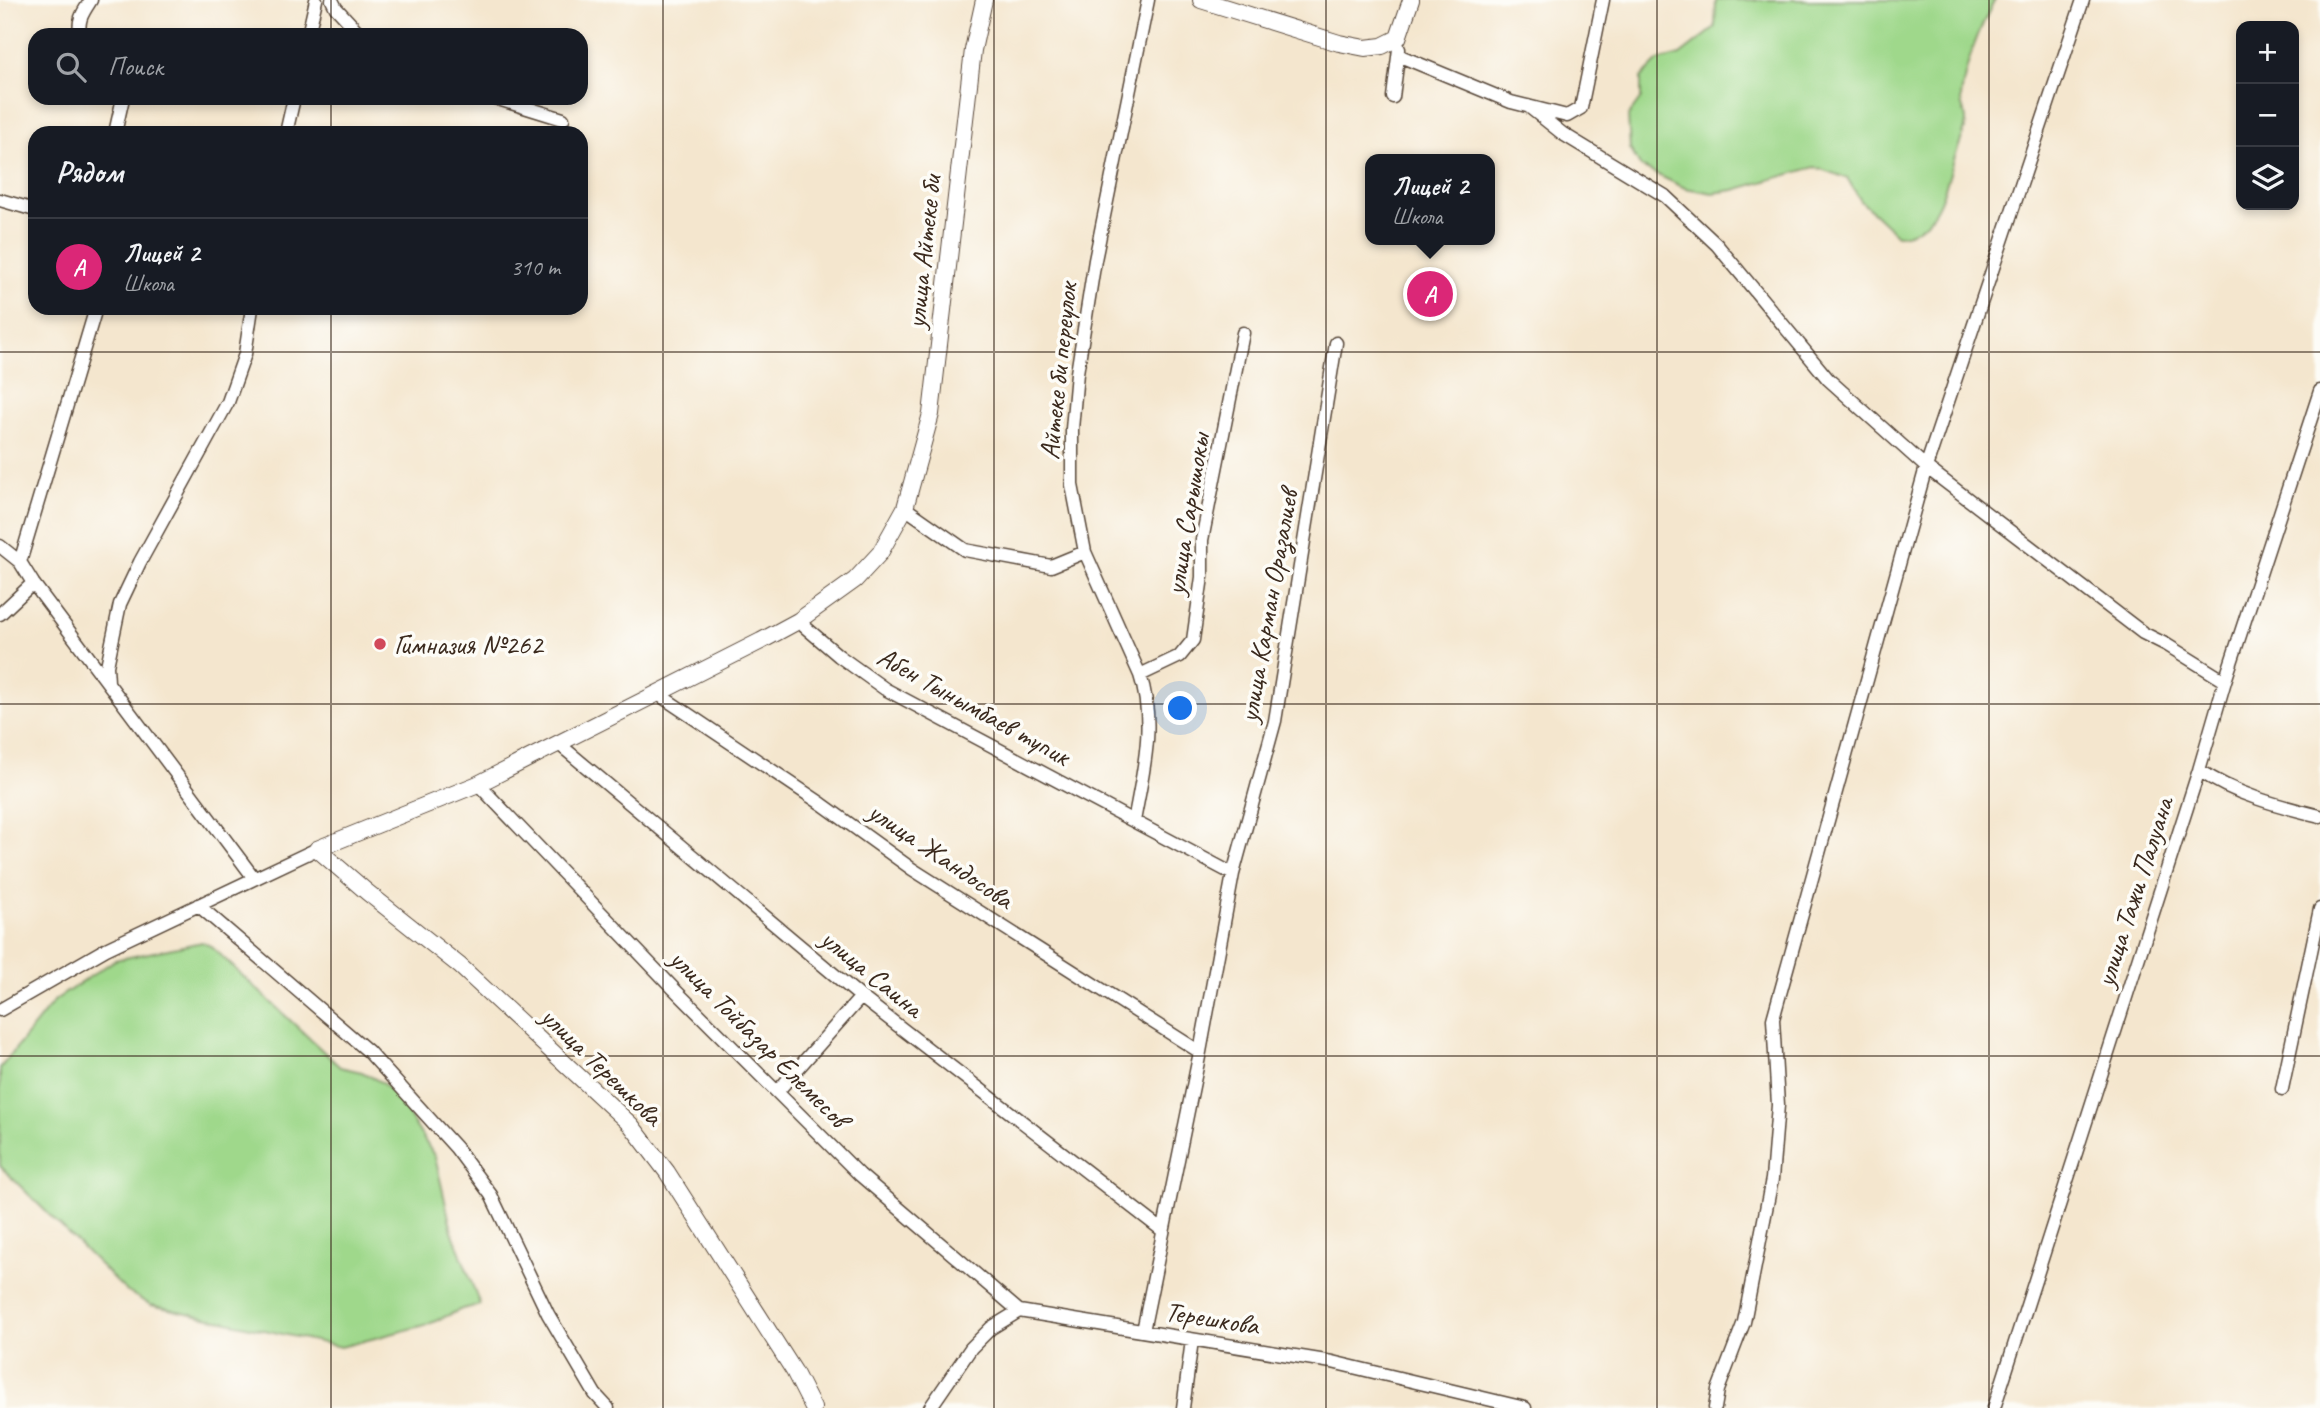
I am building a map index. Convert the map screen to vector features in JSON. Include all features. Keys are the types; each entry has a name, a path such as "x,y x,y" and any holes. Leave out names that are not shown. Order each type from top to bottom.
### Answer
{"street":[{"path":"79,28 82,13 92,0"},
{"path":"310,28 316,0"},
{"path":"332,0 335,8 354,28"},
{"name":"улица Айтеке би","path":"317,849 478,784 798,621 855,580 880,553 905,508 931,414 973,50 984,0"},
{"name":"Айтеке би переулок","path":"1134,821 1149,715 1147,694 1084,552 1072,485 1072,429 1077,373 1095,260 1148,0"},
{"path":"1201,0 1339,43 1365,48 1382,46 1398,38"},
{"path":"1393,97 1400,55 1398,38 1411,0"},
{"path":"1400,55 1511,102 1567,116 1581,108 1603,0"},
{"path":"1715,1408 1718,1390 1744,1322 1772,1179 1778,1105 1773,1019 1926,467 2082,0"},
{"path":"117,126 121,105"},
{"path":"288,126 292,105"},
{"path":"518,105 563,119"},
{"path":"1528,106 1563,134 1665,196 1717,245 1828,379 1926,467 2143,633 2225,681"},
{"path":"0,200 28,209"},
{"path":"20,562 94,315"},
{"path":"108,682 107,666 120,604 140,562 228,402 245,354 251,315"},
{"name":"улица Сарышокы","path":"1140,675 1180,656 1193,640 1202,577 1202,540 1243,333"},
{"name":"улица Карман Оразалиев","path":"1143,1331 1233,874 1275,721 1336,343"},
{"name":"улица Тажи Палуана","path":"1994,1408 2320,391"},
{"path":"905,508 965,550 1051,566 1084,552"},
{"path":"0,546 20,562 254,878"},
{"path":"0,614 33,583"},
{"name":"Абен Тынымбаев тупик","path":"798,621 839,656 885,689 1233,874"},
{"name":"улица Жандосова","path":"658,694 822,804 912,869 1200,1052"},
{"name":"улица Саина","path":"559,744 860,997 1162,1230"},
{"path":"2199,769 2212,779 2255,797 2320,816"},
{"name":"улица Тойбазар Елемесов","path":"478,784 664,979 860,1175 1019,1311"},
{"path":"0,1010 106,949 317,849"},
{"name":"улица Терешкова","path":"317,849 460,967 631,1125 667,1172 794,1371 813,1408"},
{"path":"198,905 368,1051 456,1148 491,1195 548,1314 595,1394 608,1408"},
{"path":"2281,1089 2320,909"},
{"path":"777,1092 860,997"},
{"path":"930,1408 971,1348 991,1328 1019,1311"},
{"name":"Терешкова","path":"1019,1311 1332,1362 1525,1408"},
{"path":"1183,1408 1192,1340"}],"green space":[{"path":"1716,0 1995,0 1969,60 1961,97 1965,128 1947,184 1937,208 1921,227 1897,235 1861,201 1847,178 1815,167 1734,190 1713,193 1685,188 1641,167 1630,149 1628,116 1641,98 1641,78 1658,61 1680,55 1715,28"},
{"path":"202,942 211,946 340,1067 362,1072 381,1082 396,1095 435,1157 452,1231 480,1305 462,1309 429,1324 341,1347 151,1305 126,1291 0,1166 0,1068 55,1000 115,960"}],"place":[{"name":"Лицей 2","path":"1430,294"},
{"name":"Гимназия №262","path":"380,644"}]}
